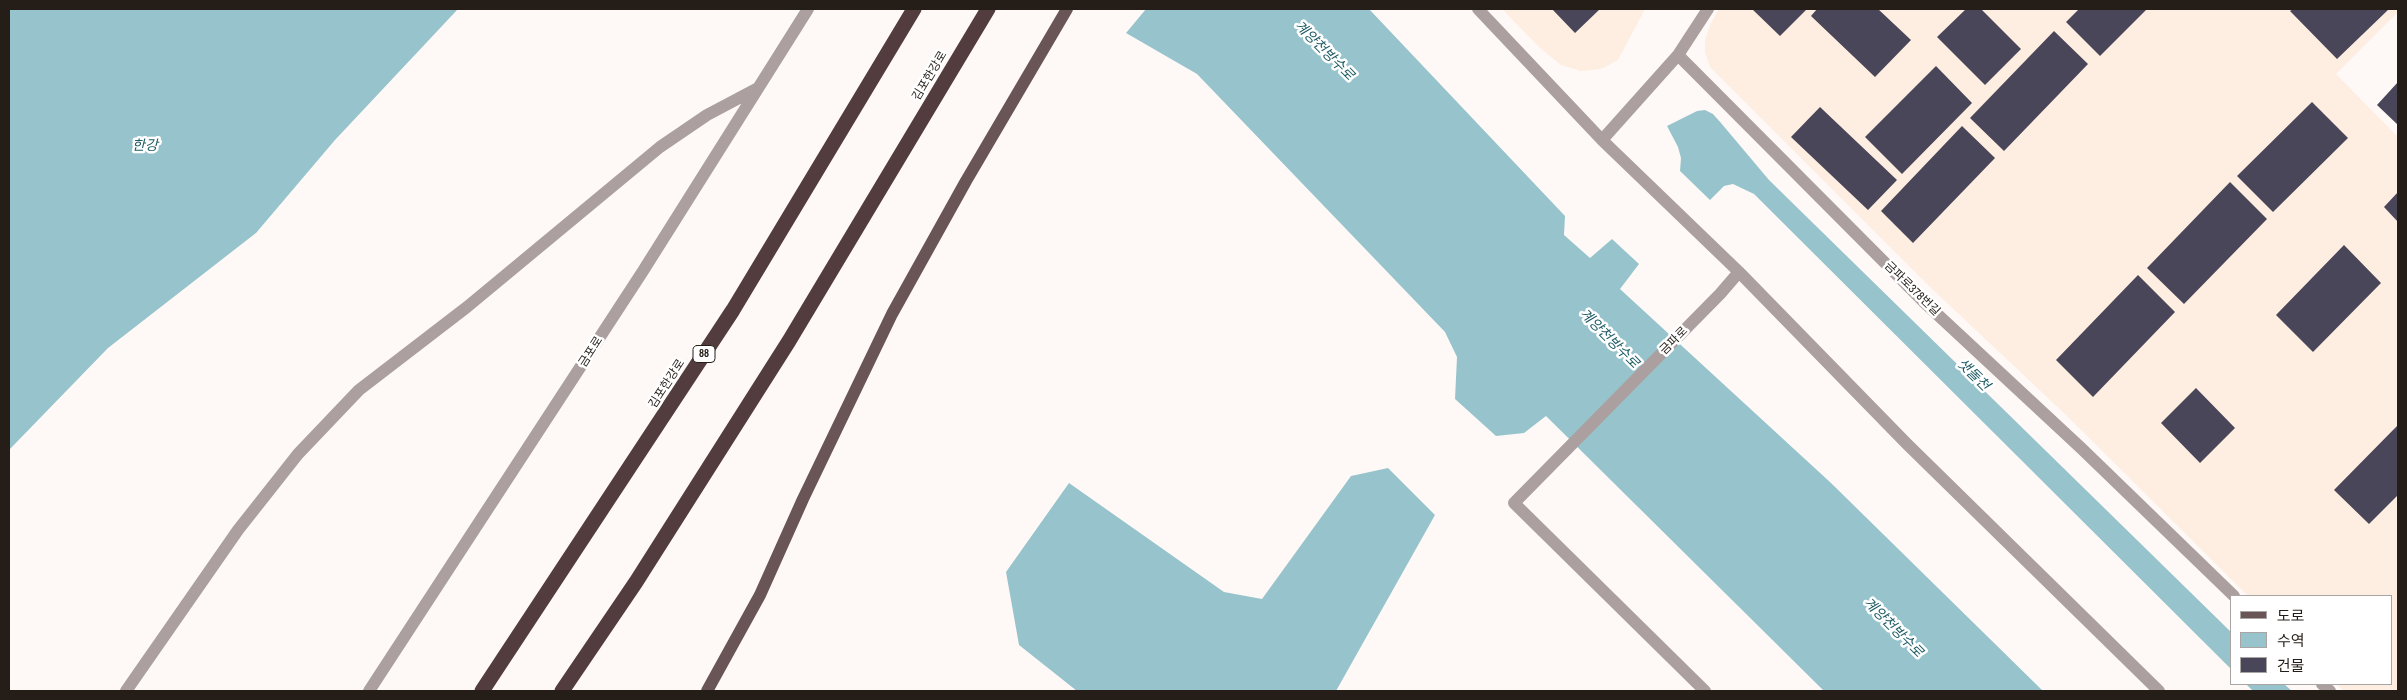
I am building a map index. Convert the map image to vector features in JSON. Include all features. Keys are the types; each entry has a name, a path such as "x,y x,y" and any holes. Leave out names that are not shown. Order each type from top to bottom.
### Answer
{"highway":[{"name":"김포한강로","path":"482,691 733,310 914,9"},
{"name":"김포한강로","path":"562,691 636,582 789,342 988,9"}],"main road":[{"path":"707,691 760,595 892,314 966,180 1067,9"}],"street":[{"name":"금포로","path":"369,691 484,518 808,9"},
{"path":"1478,9 1602,140 1739,272 1907,444 2158,691"},
{"path":"1602,140 1678,55 1708,9"},
{"name":"금파로378번길","path":"1678,55 1924,302 2081,448 2233,595"},
{"path":"126,691 238,530 298,454 359,390 467,307 660,147 706,115 758,88"},
{"name":"금파로","path":"1705,691 1514,503 1720,294 1739,272"}],"shaded area":[{"path":"1502,9 1645,9 1618,60 1601,69 1581,71 1561,65 1539,47"},
{"path":"1719,9 2398,9 2398,12 2336,74 2398,137 2398,691 2344,691 2337,685 2392,685 2392,595 2247,595 2067,416 1929,286 1710,67 1705,52 1705,40 1711,23"}],"water":[{"name":"한강","path":"9,9 458,9 335,140 256,233 108,348 9,450"},
{"name":"계양천방수로","path":"1146,9 1369,9 1565,216 1564,235 1590,258 1612,239 1639,264 1620,289 1831,483 2043,691 1824,691 1546,416 1524,433 1496,436 1455,399 1457,357 1445,332 1197,74 1126,33"},
{"path":"1705,110 1713,114 1769,180 2230,631 2230,668 1754,194 1733,184 1724,186 1710,200 1680,171 1681,158 1678,147 1667,126 1697,111"},
{"path":"1388,468 1435,515 1336,691 1077,691 1019,645 1006,572 1069,483 1224,592 1262,599 1351,476"},
{"path":"2247,685 2285,685 2292,691 2253,691"}],"building":[{"path":"1552,9 1600,9 1575,33"},
{"path":"1752,9 1807,9 1780,36"},
{"path":"1817,9 1878,9 1911,40 1875,77 1811,16"},
{"path":"1966,9 1981,9 2021,49 1985,85 1937,37"},
{"path":"2079,9 2147,9 2100,56 2066,22"},
{"path":"2293,9 2389,9 2337,59 2290,11"},
{"path":"2054,31 2088,64 2004,151 1970,118"},
{"path":"1936,66 1972,103 1902,174 1865,137"},
{"path":"2398,82 2398,125 2377,105"},
{"path":"2312,102 2348,138 2273,212 2237,176"},
{"path":"1820,107 1897,180 1868,210 1791,137"},
{"path":"1962,126 1995,158 1913,243 1881,211"},
{"path":"2230,182 2267,219 2184,304 2147,268"},
{"path":"2398,192 2398,222 2384,207"},
{"path":"2344,245 2381,283 2313,352 2276,315"},
{"path":"2138,275 2175,312 2093,397 2056,360"},
{"path":"2196,388 2235,428 2200,463 2161,423"},
{"path":"2398,425 2398,495 2369,524 2334,490"}],"water label":[{"name":"샛돌천","path":"1973,375"}]}
